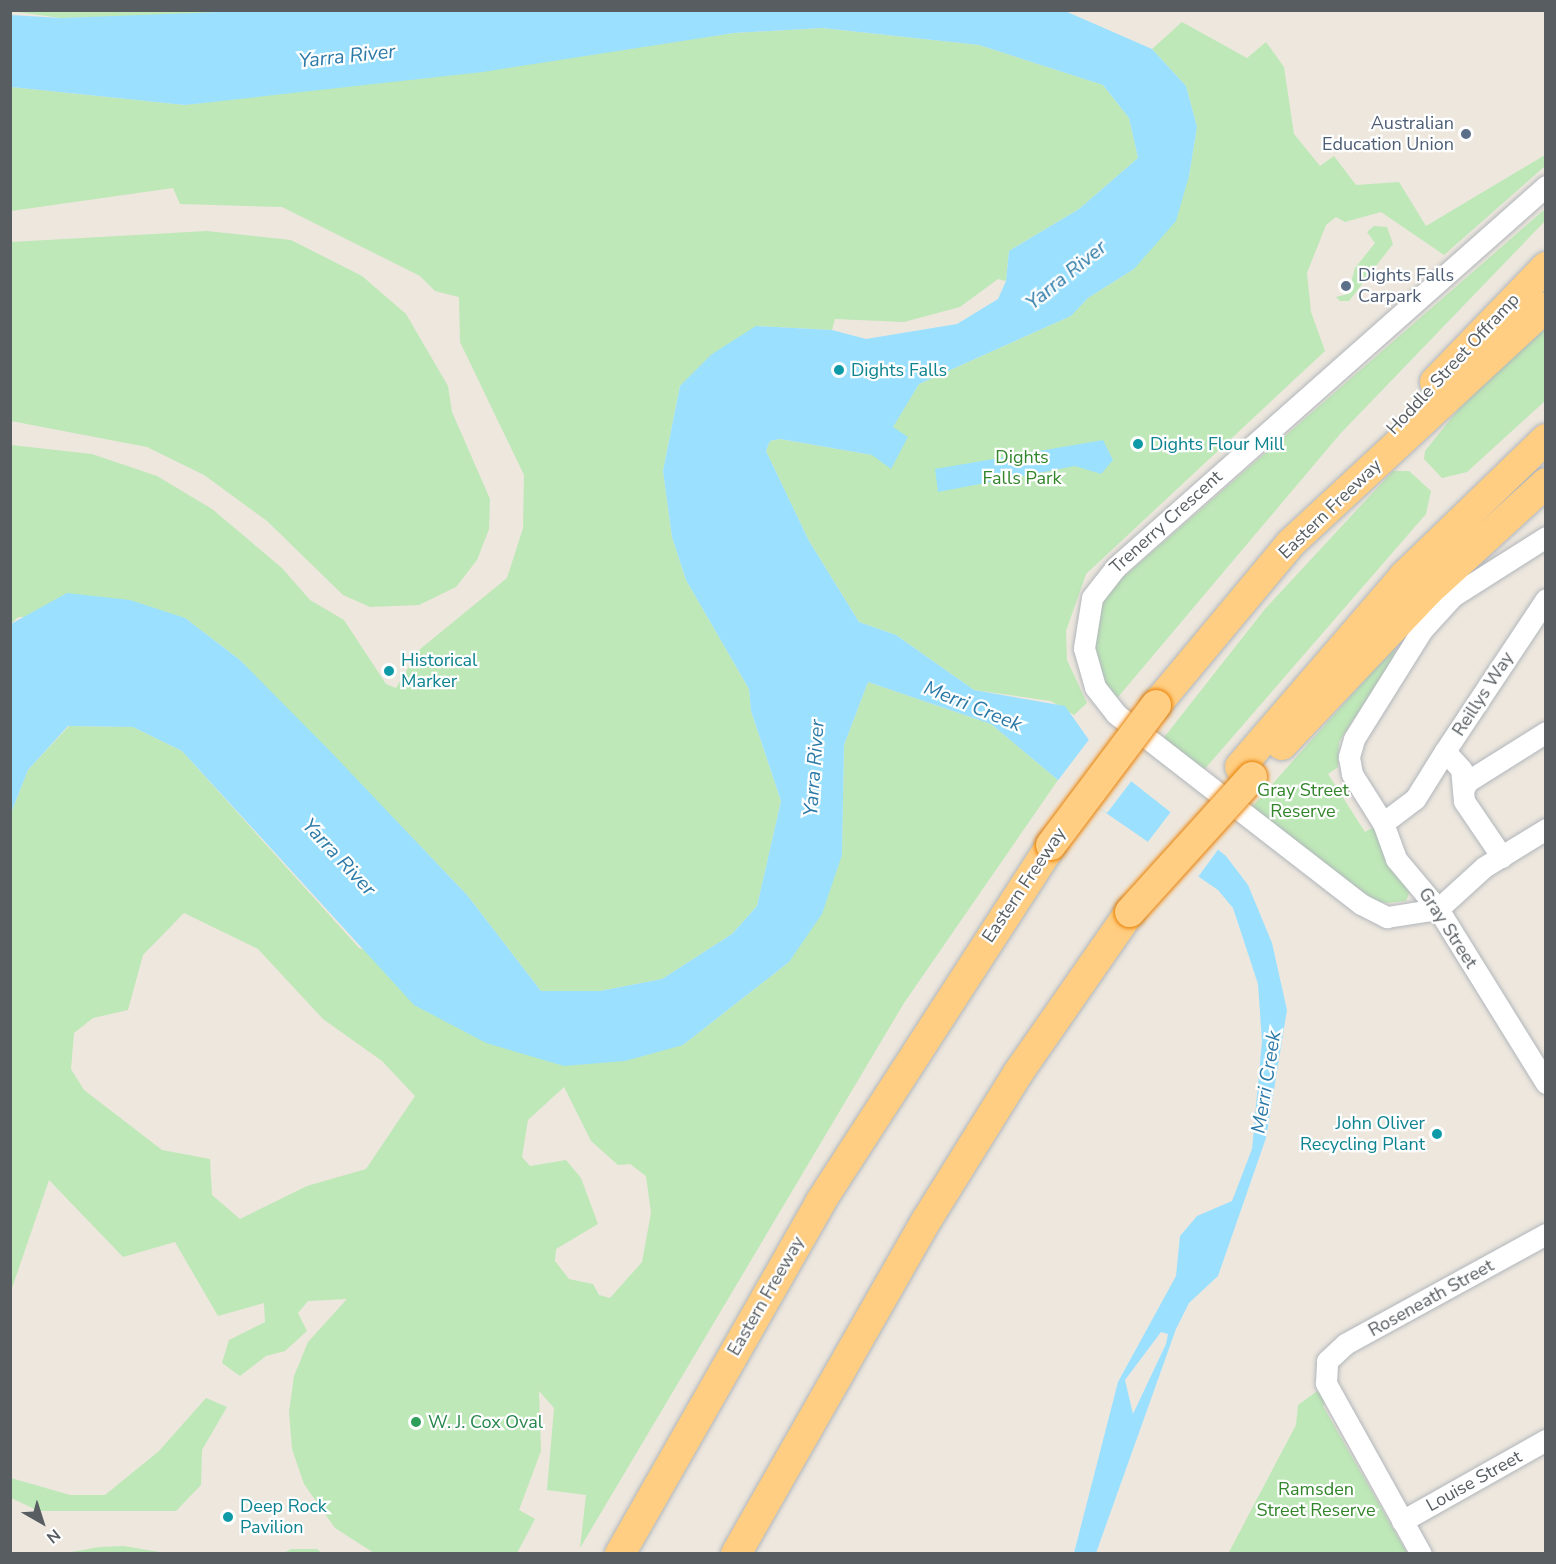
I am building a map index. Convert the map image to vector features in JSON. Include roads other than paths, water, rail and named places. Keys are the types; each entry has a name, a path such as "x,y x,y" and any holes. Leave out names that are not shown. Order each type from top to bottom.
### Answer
{"highway":[{"name":"Hoddle Street Offramp","path":"1291,543 1545,267"},
{"name":"Eastern Freeway","path":"620,1554 821,1201 1051,845 1156,705 1291,543 1545,307"},
{"path":"736,1554 954,1174 1130,912 1404,576 1545,440"},
{"path":"1246,772 1427,591 1545,483"}],"street":[{"name":"Trenerry Crescent","path":"1545,186 1116,567 1086,615 1086,661 1110,708 1361,904 1390,908 1433,903 1545,829"},
{"name":"Gray Street","path":"1543,544 1453,596 1422,630 1354,740 1352,774 1383,823 1396,860 1433,903 1545,1083"},
{"name":"Reillys Way","path":"1493,862 1464,801 1461,769 1445,752 1545,599"},
{"path":"1463,790 1468,781 1545,732"},
{"path":"1383,823 1415,799 1445,752"},
{"name":"Roseneath Street","path":"1402,1521 1332,1395 1325,1368 1330,1355 1345,1344 1545,1234"},
{"name":"Louise Street","path":"1402,1521 1545,1440"},
{"path":"1402,1521 1421,1554"}],"water":[{"path":"246,11 1065,11 1152,49 1186,86 1197,127 1189,176 1176,221 1134,269 1088,298 1071,316 919,384 893,427 908,437 891,469 872,455 780,439 770,441 766,451 809,541 859,622 896,635 974,690 1065,706 1089,740 1131,781 1226,856 1248,885 1272,943 1287,1010 1266,1138 1218,1276 1189,1303 1176,1329 1096,1553 1074,1553 1118,1382 1176,1276 1180,1236 1197,1216 1232,1201 1252,1149 1262,1041 1258,984 1233,908 1218,890 1058,780 991,724 868,682 844,745 842,855 822,914 789,962 683,1045 625,1061 564,1066 486,1043 414,1005 182,751 133,727 68,726 28,770 11,813 11,624 67,593 130,600 185,618 240,660 331,752 467,895 541,991 600,991 662,979 732,934 757,906 781,801 751,711 749,689 686,580 672,537 663,471 680,386 712,354 756,326 832,330 866,339 957,324 998,299 1006,281 1009,251 1079,209 1138,158 1129,118 1103,85 979,45 822,28 734,33 483,72 185,105 11,87 11,15 61,18","holes":["1161,1332 1168,1334 1166,1344 1133,1414 1125,1380"]},
{"path":"1103,440 1113,460 1101,474 1075,466 938,492 935,469"}],"place":[{"name":"Australian Education Union","path":"1466,134"},
{"name":"Dights Falls Carpark","path":"1346,286"},
{"name":"Dights Falls","path":"839,370"},
{"name":"Dights Flour Mill","path":"1138,444"},
{"name":"Historical Marker","path":"389,671"},
{"name":"John Oliver Recycling Plant","path":"1437,1134"},
{"name":"W. J. Cox Oval","path":"416,1422"},
{"name":"Deep Rock Pavilion","path":"228,1517"}],"water label":[{"name":"Yarra River","path":"347,56"},
{"name":"Yarra River","path":"1066,275"},
{"name":"Merri Creek","path":"973,706"},
{"name":"Yarra River","path":"814,768"},
{"name":"Yarra River","path":"339,857"},
{"name":"Merri Creek","path":"1266,1082"}],"park label":[{"name":"Dights Falls Park","path":"1022,468"},
{"name":"Gray Street Reserve","path":"1303,801"},
{"name":"Ramsden Street Reserve","path":"1316,1500"}]}
